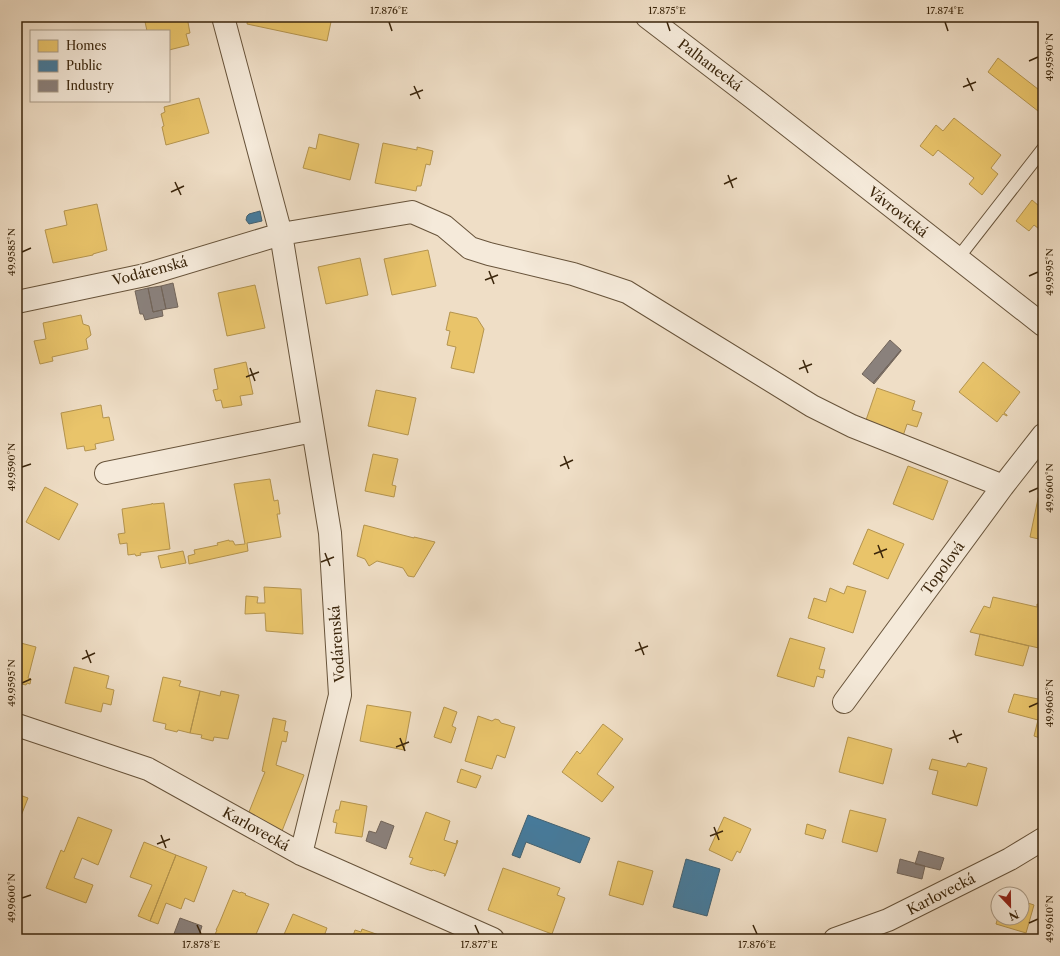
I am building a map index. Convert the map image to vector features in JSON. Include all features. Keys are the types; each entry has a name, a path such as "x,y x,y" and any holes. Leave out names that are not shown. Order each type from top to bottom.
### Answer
{"street":[{"name":"Vodárenská","path":"223,17 281,234 330,533 340,695 301,854"},
{"name":"Palhanecká","path":"658,20 753,98"},
{"name":"Vávrovická","path":"753,98 1043,325"},
{"name":"Vodárenská","path":"17,302 145,274 281,234 412,212 444,226 470,248 488,254 574,274 627,292 812,406 852,426 1003,486"},
{"path":"106,473 313,431"},
{"name":"Topolová","path":"844,702 1003,486 1043,435"},
{"name":"Karlovecká","path":"17,725 148,769 301,854 493,939"},
{"name":"Karlovecká","path":"835,939 888,920 1010,859 1043,839"}],"lane":[{"path":"958,258 1043,149"}],"building: Homes":[{"path":"144,17 187,17 190,33 186,34 189,45 170,50 170,30 147,30"},
{"path":"248,17 332,17 327,41 247,24"},
{"path":"998,58 1043,93 1043,104 1038,111 988,72"},
{"path":"199,98 209,133 166,145 161,114 165,112 164,107"},
{"path":"954,118 1001,155 991,168 998,174 982,195 969,184 974,178 938,150 933,156 920,146 936,125 943,131"},
{"path":"319,134 359,144 350,180 303,168 309,147 316,149"},
{"path":"383,143 417,150 417,147 433,151 430,165 426,164 421,186 417,186 416,191 375,183"},
{"path":"1032,200 1039,206 1043,201 1043,232 1034,225 1029,231 1016,221"},
{"path":"97,204 107,250 93,255 53,263 45,230 67,225 64,211"},
{"path":"428,250 436,286 392,295 384,259"},
{"path":"360,258 368,295 326,304 318,267"},
{"path":"255,285 265,328 227,336 218,293"},
{"path":"450,312 477,318 484,329 474,373 451,368 456,347 447,345 450,331 446,330"},
{"path":"81,315 83,324 89,326 91,335 86,339 88,349 52,357 53,361 40,364 34,341 46,339 43,323"},
{"path":"246,362 253,394 240,396 242,405 223,408 221,400 216,401 213,390 218,389 214,369"},
{"path":"983,362 1020,392 1004,413 1007,416 1003,414 997,422 959,392"},
{"path":"877,388 915,401 912,410 922,413 917,427 907,424 903,436 865,423"},
{"path":"376,390 416,398 408,435 368,426"},
{"path":"101,405 103,418 109,417 114,440 95,444 96,449 85,451 84,446 67,449 61,413"},
{"path":"373,454 398,459 392,485 396,486 394,497 365,491"},
{"path":"908,466 948,481 933,520 893,504"},
{"path":"270,479 274,501 278,500 280,514 277,514 281,537 247,543 248,551 189,564 188,556 195,554 194,550 218,545 217,543 229,540 233,541 235,545 245,544 234,484"},
{"path":"45,487 78,504 59,540 26,522"},
{"path":"1039,494 1043,495 1043,540 1030,537"},
{"path":"152,503 164,503 170,549 140,553 141,555 136,556 135,554 128,555 127,543 120,544 118,534 125,533 122,509"},
{"path":"364,525 435,542 414,577 408,576 403,568 377,561 369,566 365,559 357,556"},
{"path":"868,529 904,544 888,579 853,564"},
{"path":"183,551 186,563 161,568 158,556"},
{"path":"847,586 866,591 853,633 808,618 814,598 826,602 830,588 844,594"},
{"path":"264,587 301,589 303,634 266,631 265,613 245,614 246,596 258,597 257,603 265,603"},
{"path":"993,597 1037,607 1037,604 1043,605 1043,649 970,632 984,606 990,608"},
{"path":"980,634 1029,646 1023,666 975,655"},
{"path":"790,638 825,648 819,669 825,670 823,678 817,676 814,687 777,676"},
{"path":"17,642 36,647 28,678 31,679 30,684 27,683 26,685 17,683"},
{"path":"74,667 109,676 106,688 114,690 111,705 103,703 101,712 65,703"},
{"path":"163,677 181,681 179,686 200,691 190,733 165,729 166,724 153,721"},
{"path":"200,691 220,696 221,691 239,695 228,739 214,737 213,741 201,738 202,735 190,733"},
{"path":"1014,694 1043,700 1038,720 1008,712"},
{"path":"1043,700 1043,721 1038,720"},
{"path":"367,705 411,712 404,750 360,741"},
{"path":"444,707 457,712 452,726 456,728 451,743 434,737"},
{"path":"478,716 492,721 495,719 499,720 501,723 515,727 505,758 497,755 492,769 465,761"},
{"path":"273,718 286,721 284,731 288,732 286,742 282,741 276,765 304,775 282,831 247,817 265,772 262,771"},
{"path":"1038,720 1043,721 1043,739 1034,736"},
{"path":"603,724 623,739 597,774 614,787 602,802 562,772 577,751 580,754"},
{"path":"848,737 892,749 883,784 839,772"},
{"path":"932,759 966,767 968,763 987,768 977,806 932,794 938,771 929,769"},
{"path":"461,769 481,776 476,788 457,782"},
{"path":"17,794 28,798 17,826"},
{"path":"341,801 367,806 362,837 335,833 337,823 333,822 336,810 339,810"},
{"path":"850,810 886,819 877,852 842,842"},
{"path":"426,812 450,821 444,840 456,844 457,840 458,841 445,876 445,874 410,864 413,858 409,857"},
{"path":"78,817 112,830 98,865 82,858 74,878 93,885 86,903 46,888 61,850 64,852"},
{"path":"724,817 751,829 740,853 737,851 732,861 709,850"},
{"path":"807,824 826,830 823,839 805,834"},
{"path":"144,842 176,855 150,921 138,916 152,885 130,877"},
{"path":"176,855 207,867 194,902 185,898 181,909 166,903 158,924 150,921"},
{"path":"618,861 653,871 643,905 609,895"},
{"path":"503,868 560,888 557,895 565,898 552,934 488,910"},
{"path":"233,890 269,904 254,939 213,939"},
{"path":"1030,904 1034,905 1030,919"},
{"path":"293,914 327,928 323,939 282,939"},
{"path":"1003,926 1028,926 1026,933"},
{"path":"362,929 390,939 352,939 355,930 361,932"},
{"path":"1040,930 1043,931 1043,939 1037,939"}],"building: Public":[{"path":"260,211 262,221 249,224 246,220 247,216"},
{"path":"528,815 590,838 580,863 526,842 520,858 512,855"},
{"path":"686,859 720,869 707,916 673,907"}],"building: Industry":[{"path":"173,283 178,307 166,309 161,286"},
{"path":"161,286 166,309 153,312 148,288"},
{"path":"148,288 153,312 162,310 163,316 145,320 143,314 140,314 135,291"},
{"path":"890,340 901,350 873,383 862,374"},
{"path":"901,351 874,384 873,383"},
{"path":"381,821 394,826 386,849 366,841 369,831 376,833"},
{"path":"919,851 944,858 940,870 915,864"},
{"path":"900,859 925,866 922,879 897,873"},
{"path":"180,918 202,926 198,939 172,939"}]}
